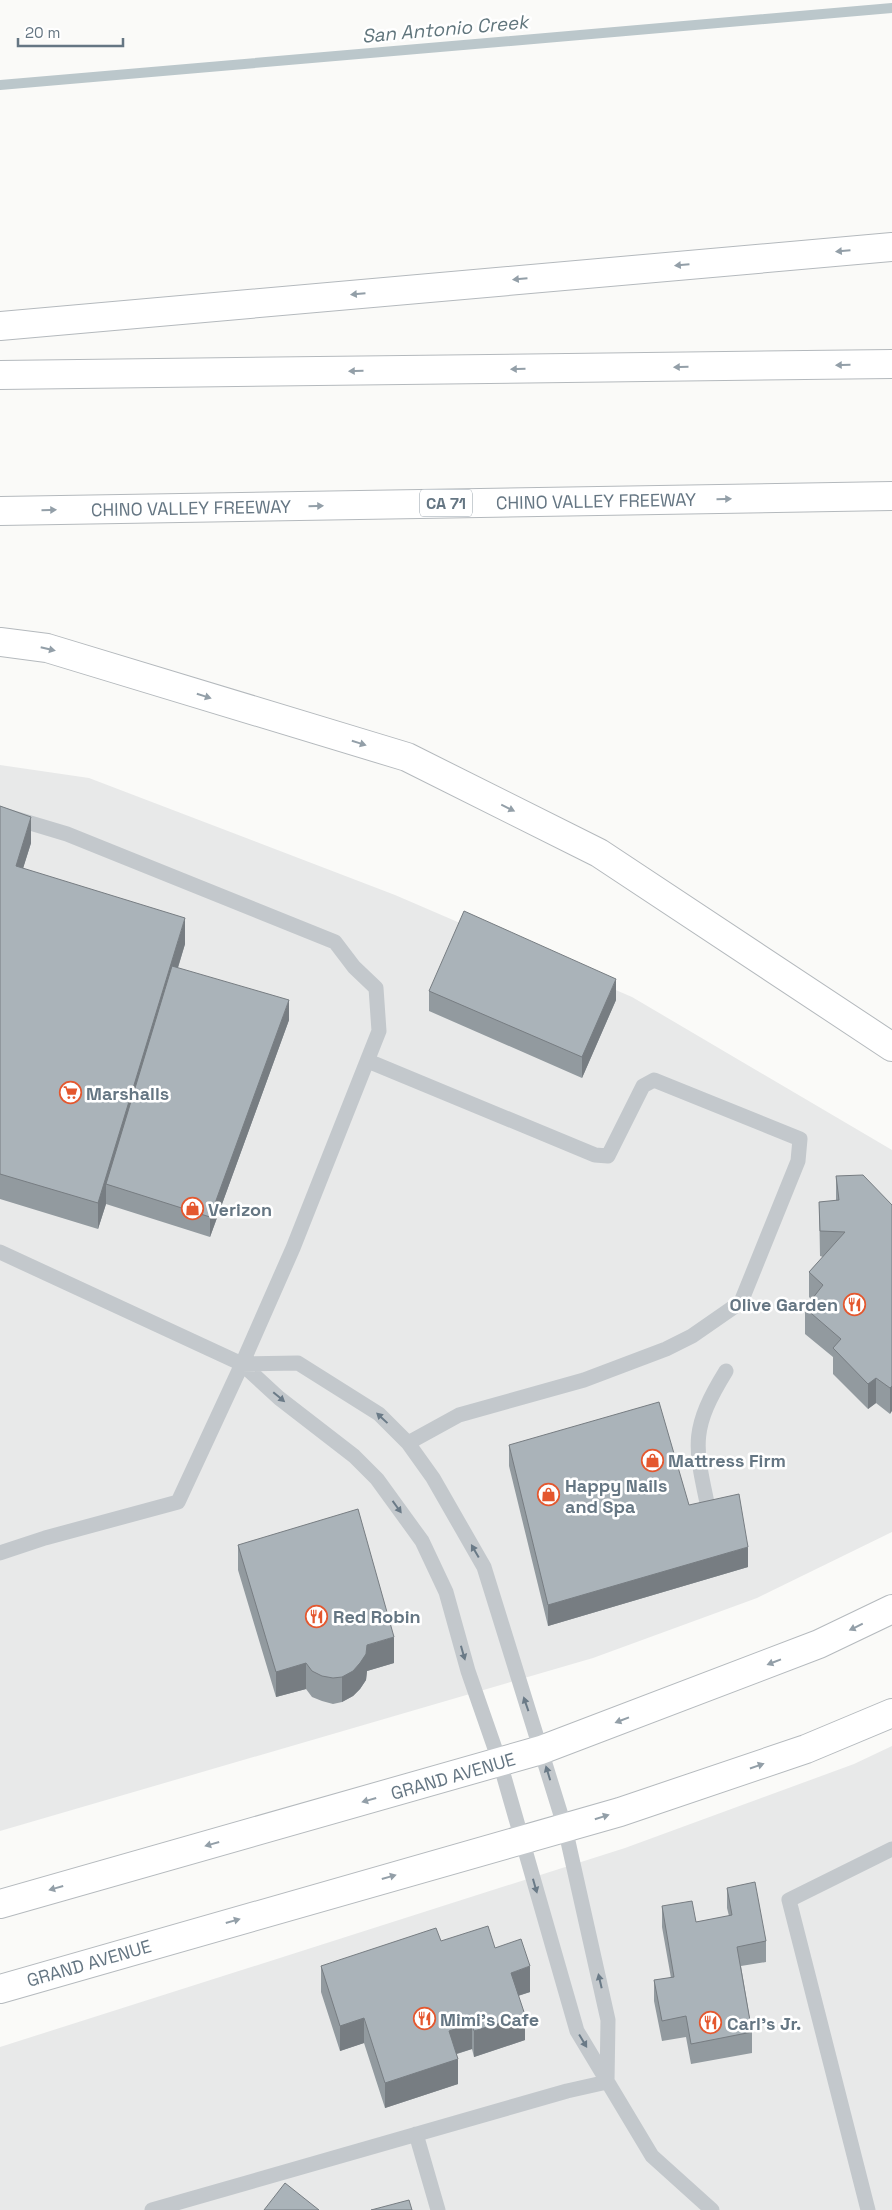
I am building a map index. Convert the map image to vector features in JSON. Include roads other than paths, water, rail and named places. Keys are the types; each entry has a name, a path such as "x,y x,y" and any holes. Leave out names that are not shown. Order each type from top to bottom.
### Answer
{"main road":[{"path":"0,326 892,247"},
{"path":"0,375 892,364"},
{"name":"CHINO VALLEY FREEWAY","path":"0,511 892,496"},
{"path":"0,642 46,648 406,758 599,853 892,1047"},
{"name":"GRAND AVENUE","path":"0,1904 541,1750 819,1644 892,1609"},
{"name":"GRAND AVENUE","path":"0,1989 566,1828 806,1749 892,1713"}],"lane":[{"path":"0,814 67,834 334,942 354,967 376,988 379,1031 293,1248 178,1502 45,1538 0,1553"},
{"path":"368,1061 595,1155 608,1156 643,1086 654,1080 800,1139 798,1161 741,1302 692,1336 666,1350 584,1380 459,1415 408,1443"},
{"path":"0,1252 242,1364 279,1398 354,1456 377,1479 422,1541 446,1592 468,1670 500,1763 577,2031 652,2156 712,2210"},
{"path":"242,1364 298,1363 379,1414 408,1443 433,1478 484,1566 566,1828 608,2020 607,2082"},
{"path":"709,1512 697,1454 698,1429 708,1400 726,1371"},
{"path":"868,2210 788,1900 892,1849"},
{"path":"152,2210 416,2134 607,2082"},
{"path":"416,2134 438,2210"}],"waterway":[{"name":"San Antonio Creek","path":"0,85 892,8"}],"place":[{"name":"Marshalls","path":"70,1093"},
{"name":"Verizon","path":"192,1209"},
{"name":"Olive Garden","path":"854,1304"},
{"name":"Mattress Firm","path":"652,1460"},
{"name":"Happy Nails and Spa","path":"549,1495"},
{"name":"Red Robin","path":"317,1616"},
{"name":"Mimi's Cafe","path":"424,2019"},
{"name":"Carl's Jr.","path":"711,2023"}]}
